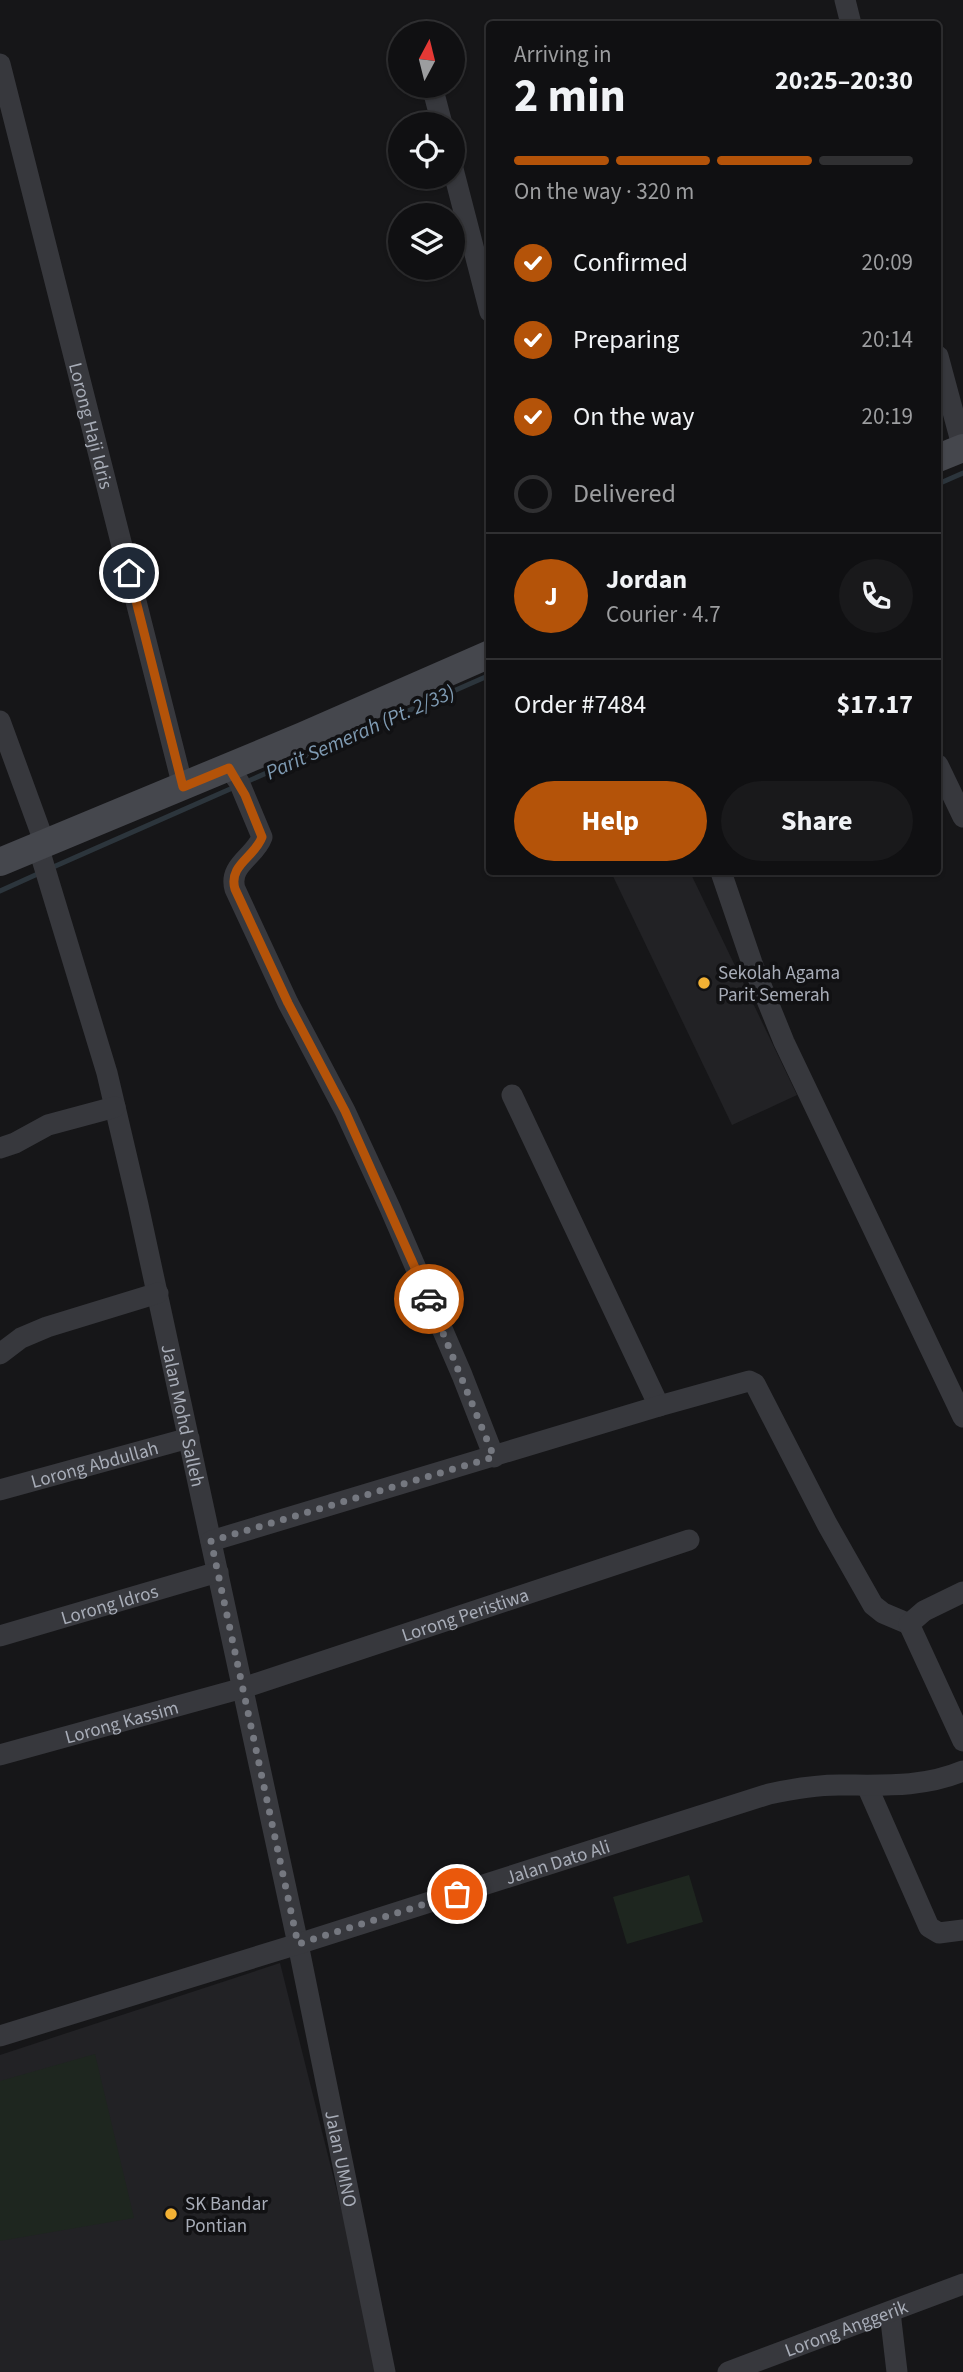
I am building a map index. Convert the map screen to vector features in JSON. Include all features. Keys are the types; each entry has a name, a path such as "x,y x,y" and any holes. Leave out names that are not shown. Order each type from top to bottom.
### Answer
{"main road":[{"path":"941,457 963,448"},
{"path":"0,862 42,851 183,787 234,775 486,656"}],"street":[{"path":"845,0 850,21"},
{"name":"Lorong Haji Idris","path":"0,64 183,787"},
{"path":"458,189 486,297"},
{"path":"941,366 963,448"},
{"name":"Jalan Mohd Salleh","path":"0,721 42,851 115,1107 158,1293 298,1944"},
{"path":"941,771 963,817"},
{"path":"234,775 262,837 256,849 235,871 235,889 288,1003 345,1111 390,1208 494,1457"},
{"path":"722,875 752,963 784,1042 963,1417"},
{"path":"512,1095 659,1406"},
{"path":"0,1148 48,1125 115,1107"},
{"path":"0,1354 21,1338 47,1327 158,1293"},
{"path":"211,1541 659,1406 743,1382 753,1382 827,1524 873,1605 883,1613 909,1623 963,1741"},
{"name":"Lorong Abdullah","path":"0,1490 189,1438"},
{"name":"Lorong Peristiwa","path":"243,1688 689,1540"},
{"name":"Lorong Idros","path":"0,1636 218,1572"},
{"path":"909,1623 924,1611 963,1592"},
{"name":"Lorong Kassim","path":"0,1755 243,1688"},
{"name":"Jalan Dato Ali","path":"0,2036 769,1794 838,1785 915,1784 963,1771"},
{"path":"867,1786 929,1927 939,1933 963,1930"},
{"name":"Jalan UMNO","path":"298,1944 386,2372"},
{"name":"Lorong Anggerik","path":"728,2372 963,2284"},
{"path":"890,2312 897,2372"}],"shaded area":[{"name":"Sekolah Agama Parit Semerah","path":"612,875 691,875 797,1095 732,1125"},
{"path":"689,1875 703,1922 627,1944 613,1897"},
{"name":"SK Bandar Pontian","path":"280,1963 382,2372 0,2372 0,2055"},
{"path":"95,2054 134,2218 0,2241 0,2081"}],"waterway":[{"name":"Parit Semerah (Pt. 2/33)","path":"941,483 963,473"},
{"name":"Parit Semerah (Pt. 2/33)","path":"246,782 486,677"},
{"name":"Parit Semerah (Pt. 2/33)","path":"51,868 237,786"},
{"name":"Parit Semerah (Pt. 2/33)","path":"0,891 42,872"}],"way so far":[{"path":"429,1299 494,1457 211,1541 298,1944 457,1894"}],"place":[{"name":"Sekolah Agama Parit Semerah","path":"704,983"},
{"name":"SK Bandar Pontian","path":"171,2214"}],"route":[{"path":"129,573 183,787 229,768 239,782 262,837 256,849 235,871 235,889 288,1003 345,1111 429,1299"}]}
